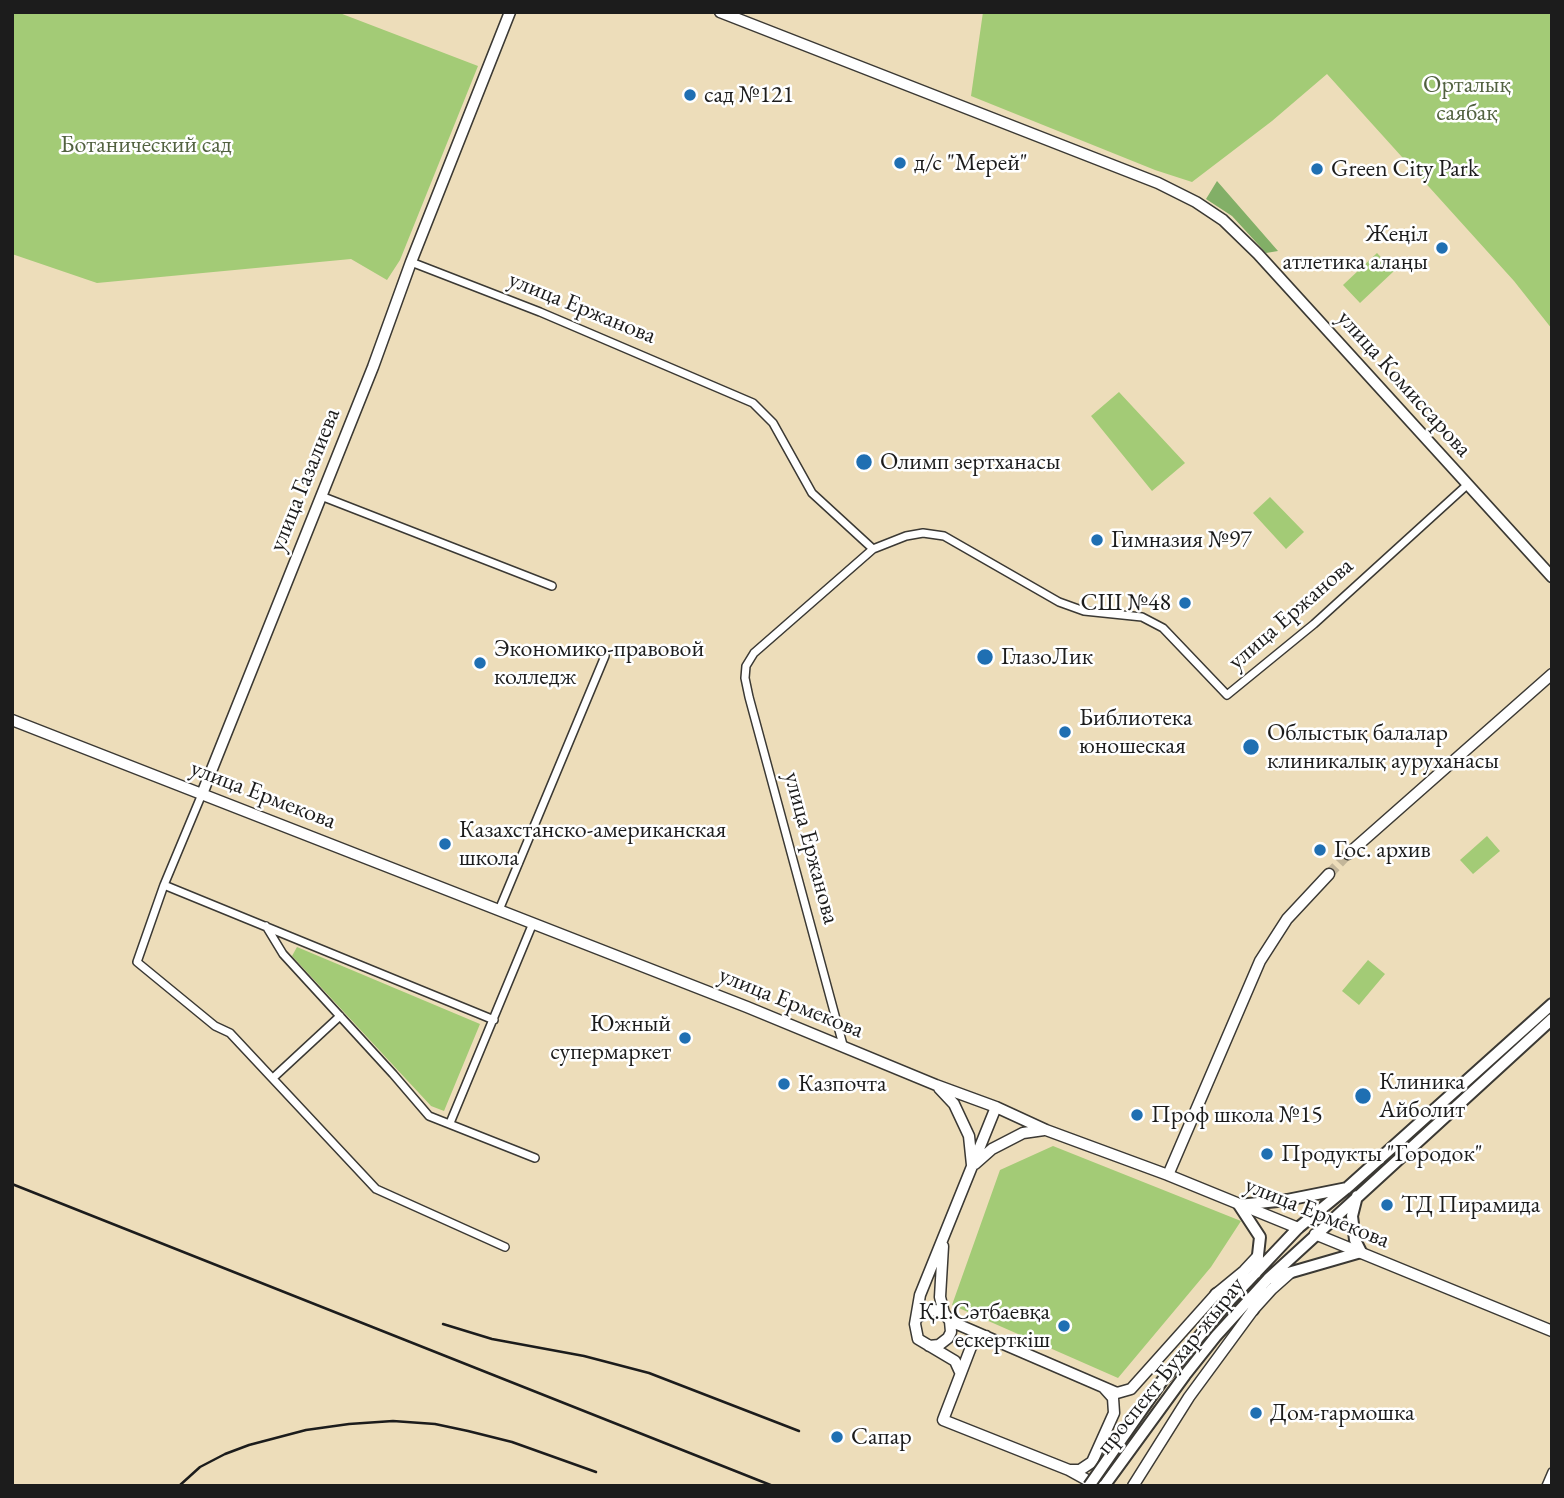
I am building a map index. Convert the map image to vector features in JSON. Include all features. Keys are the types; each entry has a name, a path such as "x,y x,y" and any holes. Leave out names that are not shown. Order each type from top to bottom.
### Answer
{"main road":[{"name":"улица Газалиева","path":"202,794 373,367 411,262 510,12"},
{"name":"улица Комиссарова","path":"720,12 1146,178 1179,193 1223,220 1266,263 1552,577"},
{"path":"1348,853 1552,674"},
{"name":"улица Ермекова","path":"12,720 843,1045 1046,1130 1168,1175 1552,1331"},
{"path":"1168,1175 1234,1017 1261,961 1287,919 1329,874"},
{"name":"проспект Бухар-жырау","path":"1101,1486 1216,1336 1249,1308 1268,1279 1529,1032 1552,1004"},
{"name":"проспект Бухар-жырау","path":"1089,1486 1162,1381 1228,1301 1298,1228 1529,1032 1552,1019"},
{"path":"936,1084 954,1104 969,1136 972,1167"},
{"path":"961,1372 955,1361 928,1346 916,1335 920,1295 996,1107"},
{"path":"972,1167 992,1149 1023,1133 1046,1130"},
{"path":"1216,1294 1255,1273 1260,1237 1239,1205 1287,1200 1348,1187"},
{"path":"1268,1279 1361,1252 1355,1240 1352,1216 1357,1196"},
{"path":"928,1346 939,1345 948,1338 951,1326 940,1297 944,1238"},
{"path":"917,1318 930,1310 1117,1393 1130,1389 1216,1294 1258,1256"},
{"path":"1134,1486 1249,1308 1292,1272"},
{"path":"986,1336 978,1339 971,1347 943,1419 1069,1470 1101,1486"},
{"path":"1101,1486 1092,1462 1114,1413 1113,1398 1103,1387"},
{"path":"1069,1470 1080,1470 1092,1462"}],"street":[{"name":"улица Ержанова","path":"411,262 549,316 753,403 773,422 812,493 873,549"},
{"name":"улица Ержанова","path":"843,1045 745,678 746,666 754,653 873,549 906,536 923,533 944,536 1059,602 1084,611 1142,617 1163,628 1227,695 1314,624 1467,485"},
{"path":"321,496 552,586"},
{"path":"499,910 605,656"},
{"name":"улица Газалиева","path":"202,794 136,962 215,1026 230,1033 272,1078"},
{"path":"164,885 494,1020"},
{"path":"450,1123 533,923"},
{"path":"266,926 282,954 429,1116 535,1158"},
{"path":"340,1016 272,1078 376,1189 505,1247"},
{"path":"1546,1486 1552,1472"}],"green space":[{"name":"Ботанический сад","path":"12,12 337,12 478,66 400,260 387,280 351,259 97,283 12,254"},
{"name":"Орталық саябақ","path":"983,12 1552,12 1552,329 1514,281 1327,74 1272,121 1192,182 1155,170 971,96"},
{"path":"1217,181 1278,251 1266,253 1232,216 1206,199"},
{"path":"1377,253 1394,271 1360,303 1343,285"},
{"path":"1119,392 1185,463 1152,491 1091,416"},
{"path":"1270,497 1304,532 1286,549 1253,513"},
{"path":"1487,836 1500,851 1473,874 1460,860"},
{"path":"297,947 480,1024 444,1111 431,1106 292,956"},
{"path":"1368,960 1385,974 1359,1005 1342,991"},
{"path":"1053,1146 1241,1221 1211,1267 1118,1378 952,1305 1000,1170"}],"tunnel":[{"path":"1329,874 1348,854"}],"railway":[{"path":"12,1184 773,1486"},
{"path":"443,1324 492,1339 584,1356 649,1373 799,1431"},
{"path":"179,1486 200,1467 249,1445 306,1430 393,1421 435,1424 512,1442 596,1472"}],"place":[{"name":"сад №121","path":"690,95"},
{"name":"д/с \"Мерей\"","path":"900,163"},
{"name":"Green City Park","path":"1317,169"},
{"name":"Жеңіл атлетика алаңы","path":"1442,248"},
{"name":"Олимп зертханасы","path":"864,462"},
{"name":"Гимназия №97","path":"1097,540"},
{"name":"СШ №48","path":"1185,603"},
{"name":"ГлазоЛик","path":"985,657"},
{"name":"Экономико-правовой колледж","path":"480,663"},
{"name":"Библиотека юношеская","path":"1065,732"},
{"name":"Облыстық балалар клиникалық ауруханасы","path":"1251,747"},
{"name":"Казахстанско-американская школа","path":"445,844"},
{"name":"Гос. архив","path":"1320,850"},
{"name":"Южный супермаркет","path":"685,1038"},
{"name":"Казпочта","path":"784,1084"},
{"name":"Клиника Айболит","path":"1363,1096"},
{"name":"Проф школа №15","path":"1137,1115"},
{"name":"Продукты \"Городок\"","path":"1267,1154"},
{"name":"ТД Пирамида","path":"1387,1205"},
{"name":"Қ.І.Сәтбаевқа ескерткіш","path":"1064,1326"},
{"name":"Дом-гармошка","path":"1256,1413"},
{"name":"Сапар","path":"837,1437"}]}
